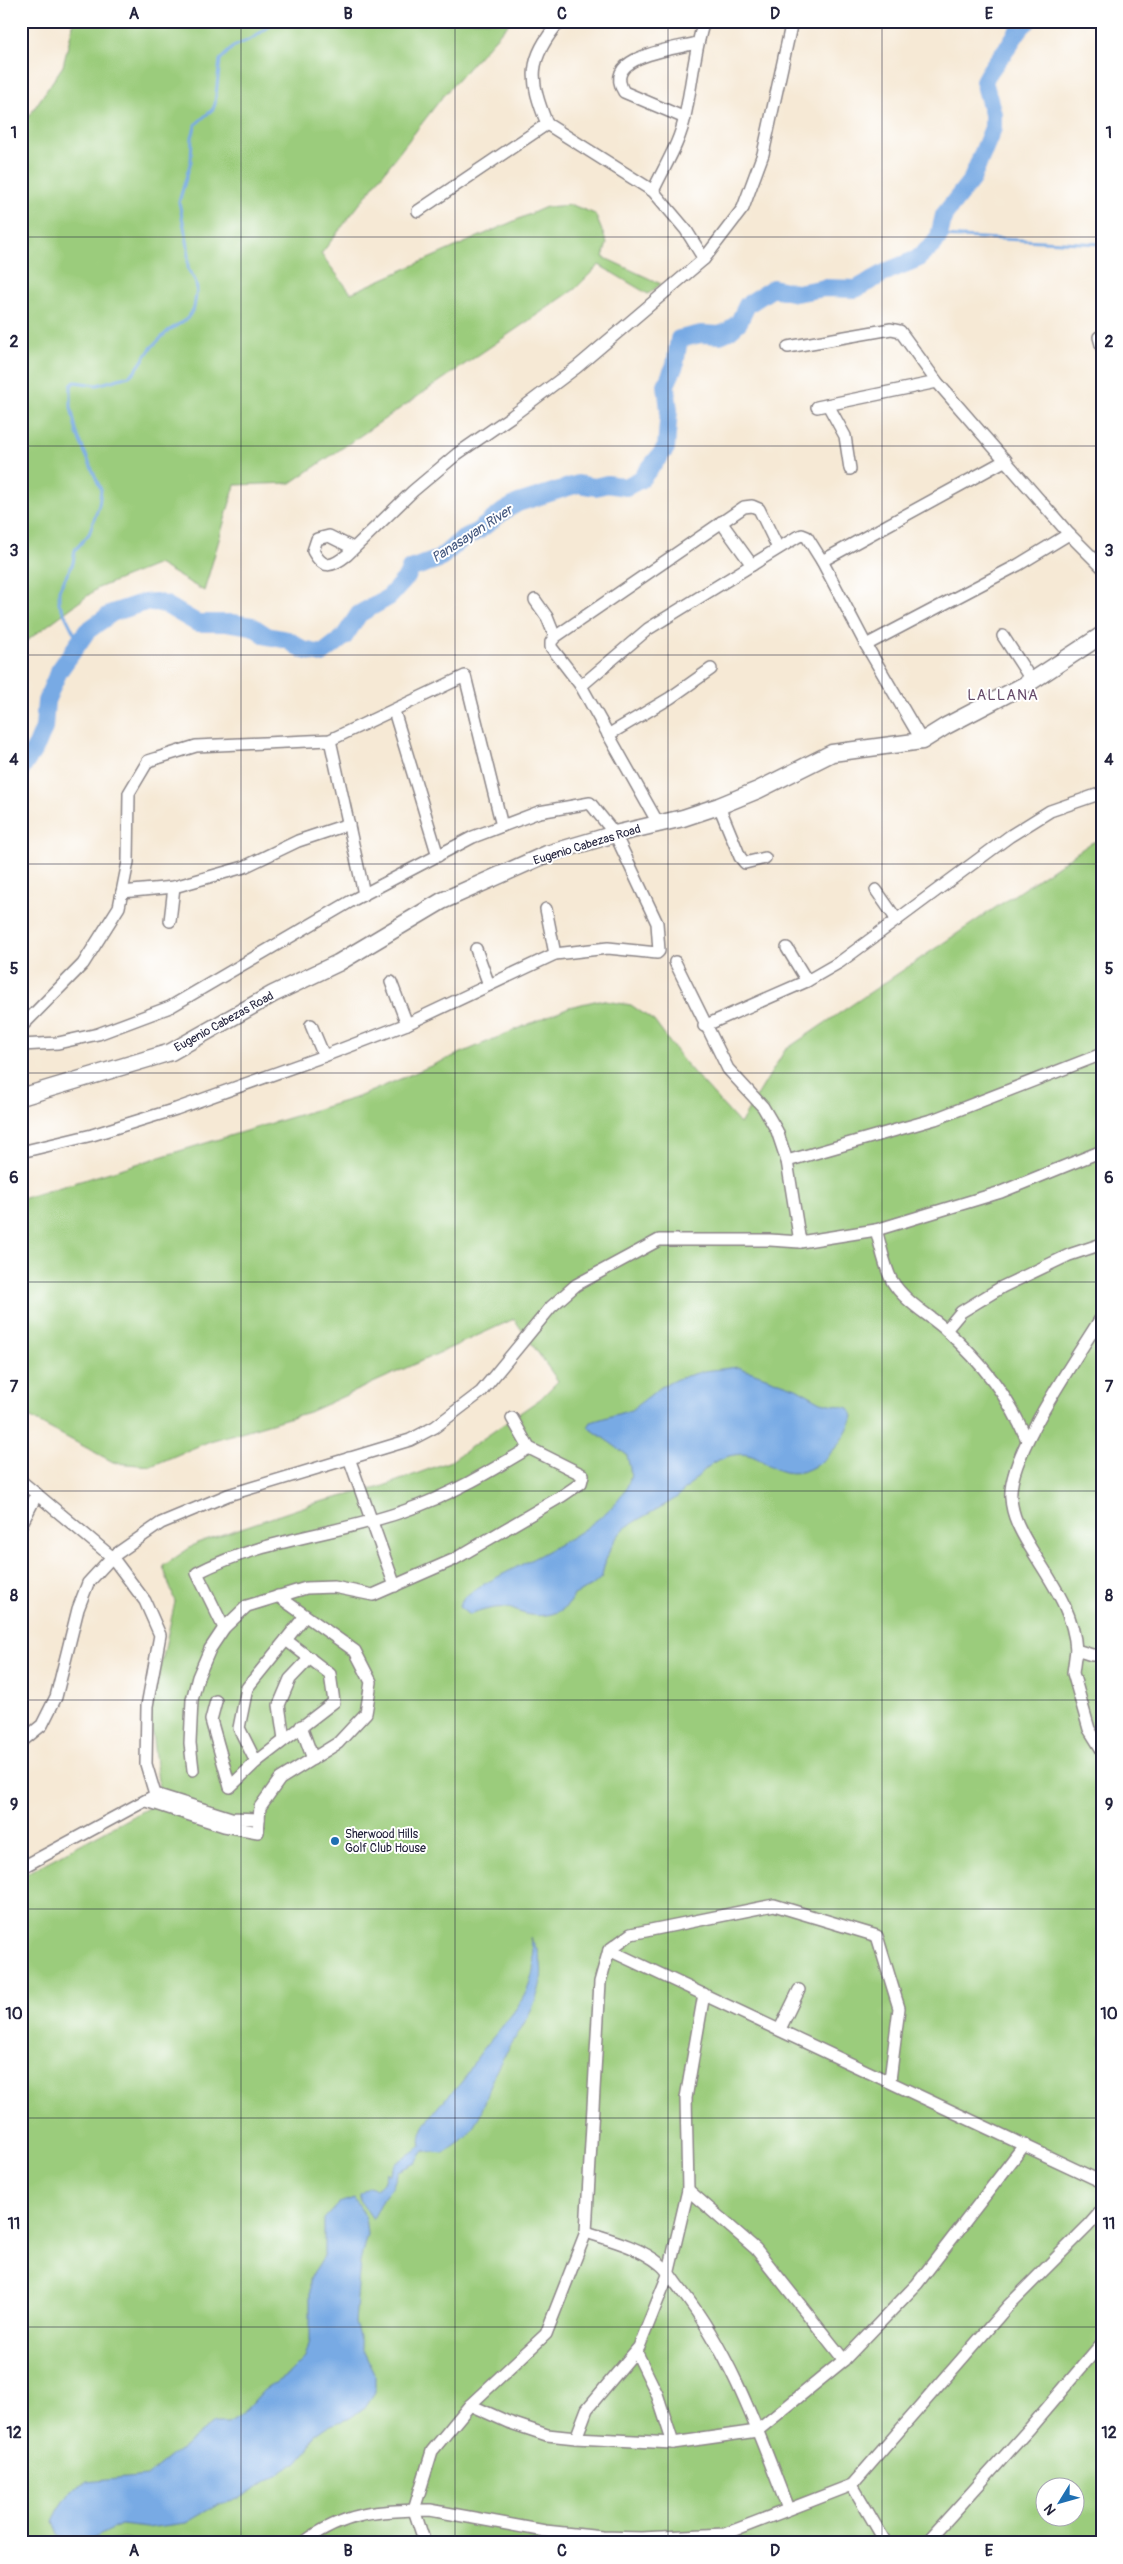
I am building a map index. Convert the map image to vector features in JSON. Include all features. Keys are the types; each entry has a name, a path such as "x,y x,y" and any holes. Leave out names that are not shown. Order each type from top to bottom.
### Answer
{"street":[{"path":"560,21 541,46 534,62 534,84 547,124 653,191 686,230 704,259"},
{"path":"653,191 677,142 685,118 697,43 704,21"},
{"path":"353,548 413,491 457,454 512,416 577,367 704,259 743,208 763,154 792,21"},
{"path":"685,118 624,92 618,76 622,68 641,57 697,43"},
{"path":"418,211 547,124"},
{"path":"788,347 891,329 900,332 937,382 1069,534 1102,567"},
{"path":"850,469 845,436 822,406 937,382"},
{"path":"822,561 1006,460"},
{"path":"658,823 581,686 551,647 551,642 555,637 744,507 756,507 778,548"},
{"path":"721,522 752,565"},
{"path":"866,645 1018,565 1069,534"},
{"path":"581,686 648,629 796,537 804,536 822,561 866,645 922,741"},
{"path":"535,600 547,617 555,637"},
{"name":"Eugenio Cabezas Road","path":"21,1097 171,1052 273,994 338,964 442,901 547,854 615,834 683,818 718,806 832,753 922,741 946,726 1032,681 1102,635"},
{"path":"1002,636 1032,681"},
{"path":"608,736 670,698 711,669"},
{"path":"21,1027 83,964 119,907 128,862 129,793 148,761 196,746 330,740 465,676 502,826"},
{"path":"394,711 438,856"},
{"path":"330,740 364,894"},
{"path":"704,1026 807,981 840,962 1010,836 1050,811 1102,793"},
{"path":"21,1045 58,1043 98,1034 170,1007 364,894 502,826 539,812 590,803 615,834 657,923 659,951 654,954 608,948 555,954 407,1024 324,1056 176,1109 92,1135 21,1152"},
{"path":"718,806 740,857 745,862 765,858"},
{"path":"122,892 174,887 244,866 298,841 349,824"},
{"path":"170,922 174,887"},
{"path":"876,890 897,920"},
{"path":"546,909 555,954"},
{"path":"787,948 807,981"},
{"path":"476,949 489,985"},
{"path":"675,962 704,1026 728,1068 763,1107 777,1131 787,1161 800,1242"},
{"path":"391,982 407,1024"},
{"path":"311,1025 324,1056"},
{"path":"787,1161 935,1119 1102,1054"},
{"path":"21,1742 42,1725 56,1697 78,1609 88,1584 112,1557 161,1523 228,1495 410,1440 435,1427 481,1392 551,1307 576,1285 659,1240 770,1240 800,1242 876,1230 1001,1192 1102,1151"},
{"path":"876,1230 892,1280 910,1302 946,1330 991,1375 1016,1415 1027,1440"},
{"path":"946,1330 961,1312 1002,1287 1069,1255 1102,1244"},
{"path":"1102,1316 1027,1440 1013,1471 1010,1498 1017,1526 1048,1574 1071,1621 1076,1650 1073,1673 1089,1729 1102,1750"},
{"path":"193,1770 190,1743 192,1700 198,1677 210,1649 224,1628 247,1606 306,1588 334,1587 373,1595 453,1560 540,1510 580,1483 583,1475 529,1448 512,1418"},
{"path":"224,1628 197,1573 215,1564 256,1549 371,1521 450,1493 529,1448"},
{"path":"349,1458 395,1586"},
{"path":"21,1481 112,1557 145,1601 160,1635 147,1706 146,1764 151,1798"},
{"path":"21,1525 37,1494"},
{"path":"151,1798 224,1826 258,1832 260,1807 280,1779 338,1743 366,1713 371,1682 355,1651 278,1596"},
{"path":"256,1762 239,1728 247,1688 305,1616"},
{"path":"216,1701 211,1720 230,1787 284,1739 301,1726 311,1722 334,1702 330,1674 286,1640"},
{"path":"1076,1650 1102,1655"},
{"path":"284,1739 279,1705 290,1679 310,1658"},
{"path":"301,1726 313,1759"},
{"path":"21,1868 151,1798 231,1818 259,1819"},
{"path":"425,2543 414,2510 432,2451 470,2405 546,2334 586,2232 600,1982 609,1950 631,1934 774,1905 877,1936 899,2008 890,2080"},
{"path":"609,1950 890,2080 1102,2182"},
{"path":"780,2029 799,1990"},
{"path":"576,2438 587,2409 636,2350 668,2275 688,2190 686,2098 704,1994"},
{"path":"470,2405 508,2422 546,2435 576,2438 673,2443 758,2430 844,2360 917,2284 1025,2144"},
{"path":"688,2190 756,2249 844,2360"},
{"path":"303,2543 324,2527 362,2514 414,2510 430,2510 546,2531 602,2537 726,2538 788,2509 852,2485 1008,2306 1102,2210"},
{"path":"586,2232 633,2248 660,2264 716,2342 758,2430 788,2509"},
{"path":"926,2543 966,2501 1102,2343"},
{"path":"636,2350 657,2394 673,2443"},
{"path":"852,2485 886,2543"}],"green space":[{"path":"74,21 511,21 443,96 321,254 351,293 546,207 572,205 595,214 607,243 603,257 661,284 648,294 599,265 575,289 291,483 235,485 204,591 158,564 98,588 21,645 21,124 25,122 63,66"},
{"path":"1102,839 1102,2543 142,2543 124,2538 104,2543 21,2543 21,1876 148,1808 159,1790 150,1715 175,1602 163,1566 197,1543 312,1504 381,1487 451,1461 540,1399 558,1381 514,1319 309,1412 210,1441 151,1466 115,1463 21,1413 21,1199 358,1097 569,1007 599,1000 631,1005 654,1021 684,1062 740,1124 785,1050 1091,843"}],"water":[{"path":"738,1367 796,1388 821,1402 849,1408 853,1416 849,1427 825,1459 803,1471 791,1473 778,1470 750,1455 729,1456 720,1459 706,1468 676,1498 632,1523 621,1532 608,1553 602,1577 592,1586 574,1595 566,1607 553,1614 537,1616 509,1608 498,1608 469,1615 459,1607 464,1598 479,1587 572,1537 593,1523 610,1509 623,1494 630,1478 627,1455 588,1427 591,1422 631,1410 661,1387 677,1379 704,1371"},
{"path":"530,1938 539,1954 542,1971 539,1988 534,2005 498,2067 476,2123 463,2139 444,2153 424,2151 415,2163 398,2171 393,2186 384,2197 373,2219 360,2201 360,2194 369,2187 375,2189 383,2183 387,2172 389,2175 395,2164 421,2146 420,2138 423,2129 433,2112 463,2081 479,2055 521,2002 533,1973 534,1956"},
{"path":"354,2198 365,2216 367,2234 360,2261 355,2323 363,2350 375,2375 375,2392 365,2407 350,2418 328,2426 315,2435 308,2450 298,2462 238,2499 220,2503 186,2523 147,2528 121,2525 84,2543 68,2543 58,2535 53,2521 72,2490 87,2482 147,2476 213,2423 228,2423 241,2415 264,2390 289,2374 305,2358 310,2340 310,2278 324,2256 324,2219 339,2203"}],"waterway":[{"path":"78,641 59,603 59,590 73,563 75,550 89,534 99,505 101,490 77,434 71,407 71,385 75,382 97,385 129,376 136,370 151,348 168,331 187,319 194,308 197,289 195,280 188,269 188,246 179,202 191,161 192,137 196,124 213,109 215,104 220,60 233,47 253,38 276,21"},
{"name":"Panasayan River","path":"21,770 37,745 44,728 46,701 59,671 87,631 112,613 142,603 156,602 166,605 197,623 232,623 252,626 267,636 288,640 303,650 322,654 344,637 359,614 389,597 407,577 410,569 439,559 462,539 478,531 518,503 578,484 595,487 607,484 626,487 641,479 666,448 669,410 666,385 675,365 679,339 701,334 720,335 729,331 739,322 747,305 773,288 796,293 825,288 856,289 890,270 917,259 934,244 939,236 944,215 972,179 993,128 993,114 984,81 1019,30 1028,21"},
{"path":"939,236 1102,244"}],"place":[{"name":"Sherwood Hills Golf Club House","path":"335,1841"}],"district":[{"name":"LALLANA","path":"1003,695"}]}
